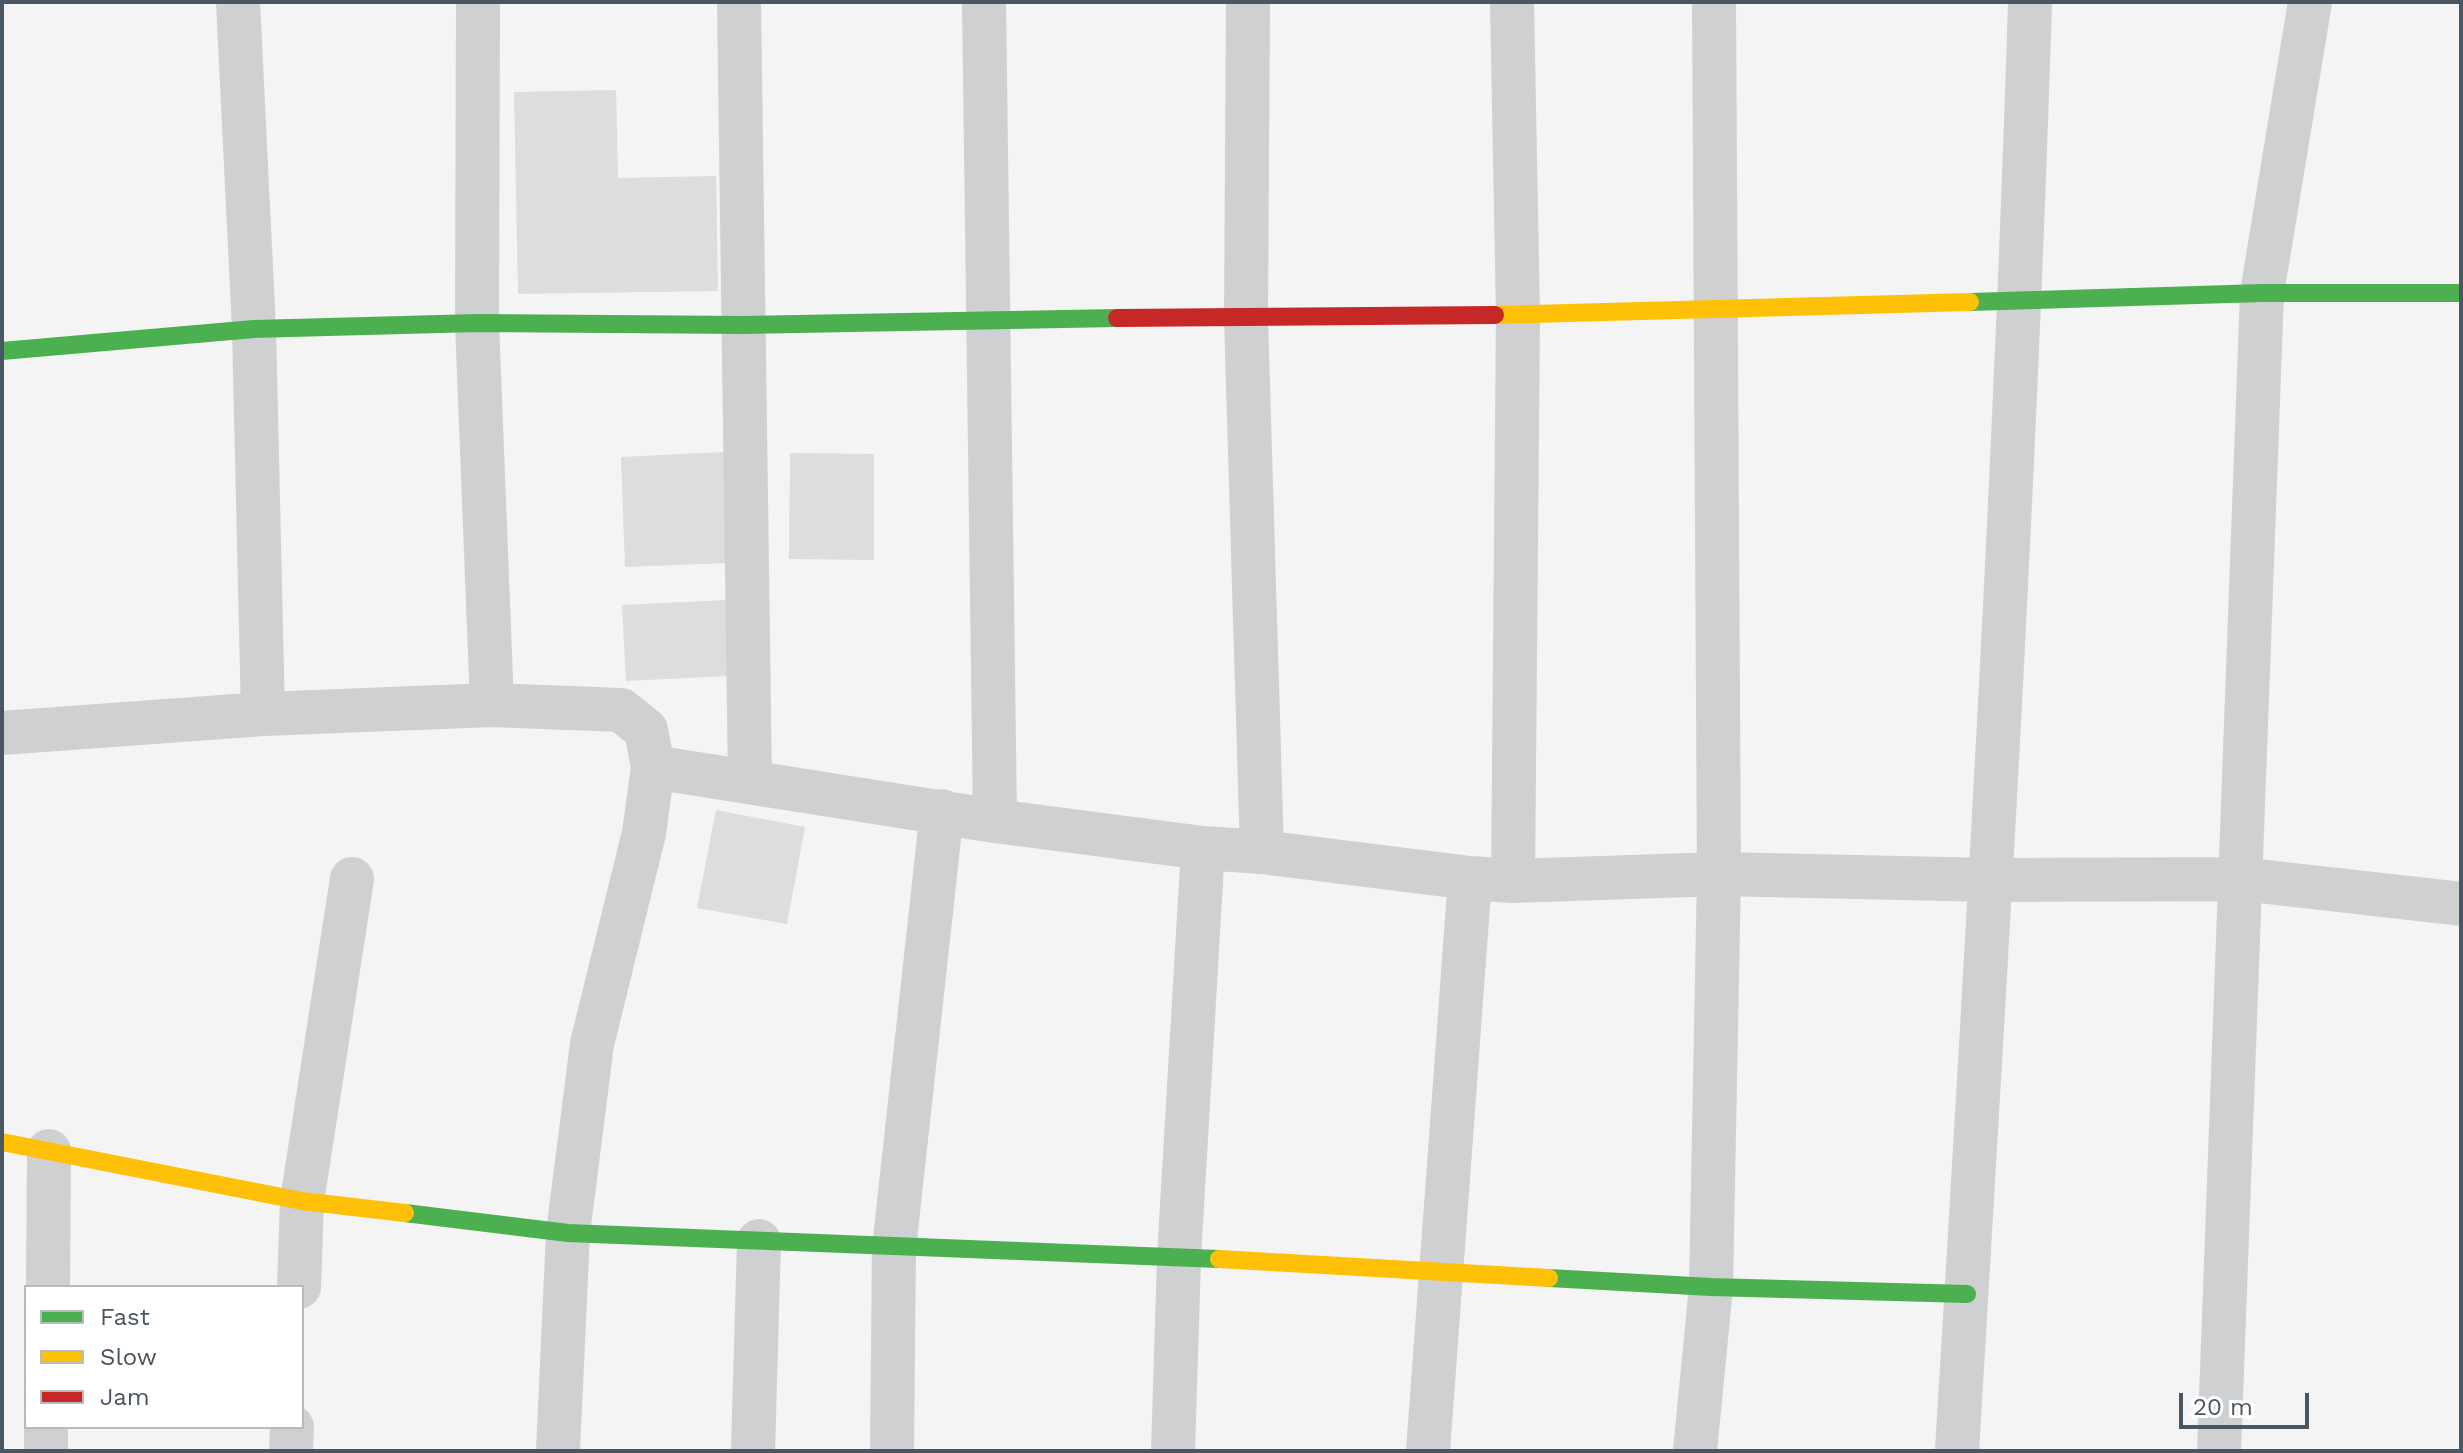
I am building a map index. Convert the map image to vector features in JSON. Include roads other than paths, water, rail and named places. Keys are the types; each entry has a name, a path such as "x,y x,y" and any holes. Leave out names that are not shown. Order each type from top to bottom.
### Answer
{"street":[{"path":"238,2 254,329 263,714"},
{"path":"478,2 477,323 492,705"},
{"path":"739,2 750,782"},
{"path":"984,2 995,821"},
{"path":"1248,2 1246,318 1262,852"},
{"path":"1512,2 1518,315 1513,881"},
{"path":"1695,1451 1711,1287 1719,874 1714,2"},
{"path":"1957,1451 1992,880 2021,299 2030,2"},
{"path":"2219,1451 2262,293 2310,2"},
{"path":"2,351 254,329 477,323 744,325 988,319 1518,315 2262,293 2461,293"},
{"path":"2,733 263,714 492,705 621,710 646,730 653,767 644,833 592,1044 568,1233 558,1451"},
{"path":"653,767 995,821 1470,878 1513,881 1719,874 1992,880 2241,879 2461,904"},
{"path":"892,1451 894,1248 942,811"},
{"path":"1173,1451 1179,1257 1203,848"},
{"path":"1428,1451 1470,878"},
{"path":"299,1285 302,1201 352,879"},
{"path":"2,1142 302,1201 568,1233 1179,1257 1711,1287 1967,1294"},
{"path":"48,1285 49,1151"},
{"path":"753,1451 759,1241"},
{"path":"46,1429 46,1451"},
{"path":"291,1451 292,1429"}]}
